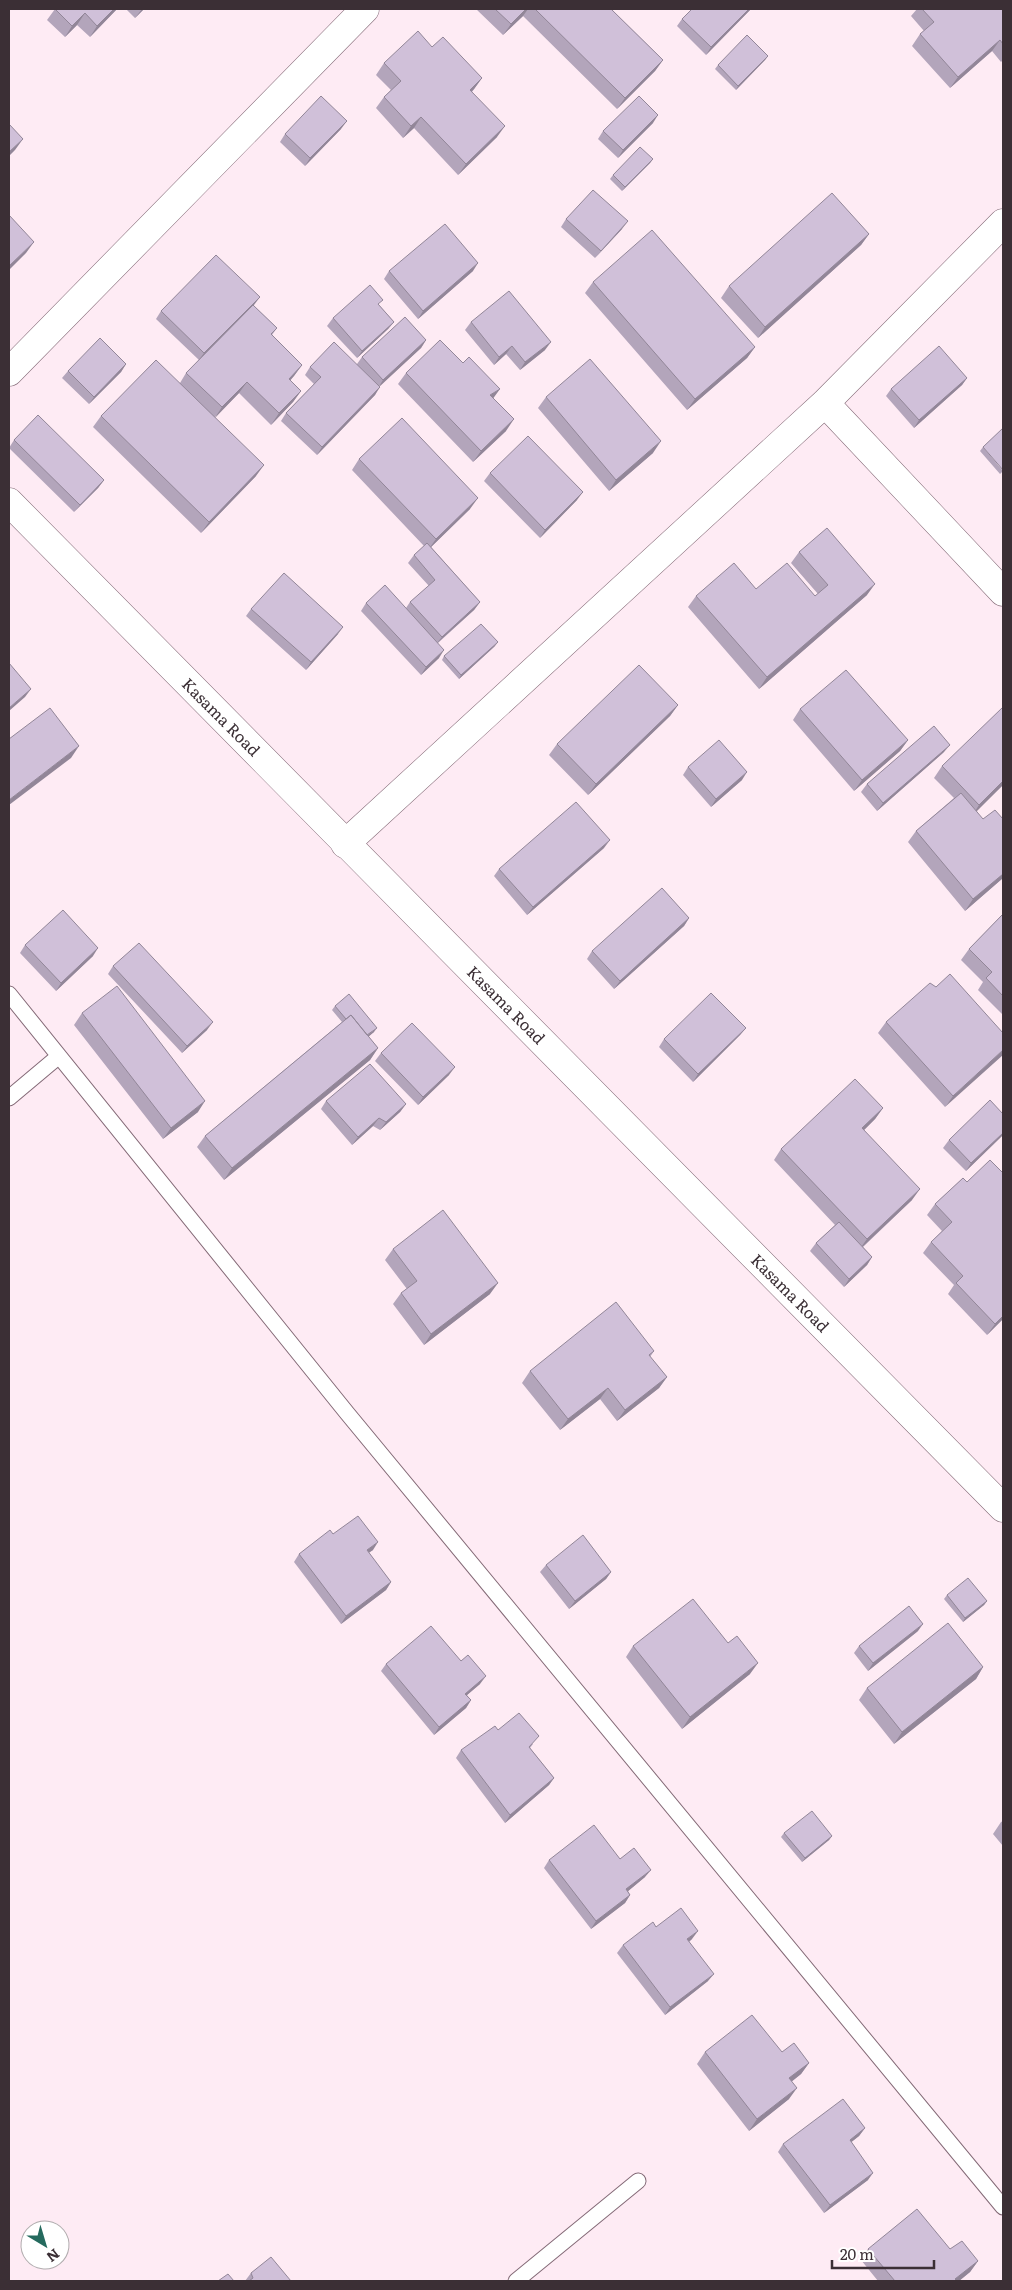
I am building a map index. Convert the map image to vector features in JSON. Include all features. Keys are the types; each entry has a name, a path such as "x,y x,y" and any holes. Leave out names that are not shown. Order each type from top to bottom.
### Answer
{"street":[{"path":"9,372 365,9"},
{"path":"346,844 825,403 1003,223"},
{"path":"825,403 1003,592"},
{"name":"Kasama Road","path":"9,502 1003,1508"}],"lane":[{"path":"9,994 346,1413 1003,2207"},
{"path":"9,1098 59,1056"},
{"path":"516,2281 638,2182"}],"building":[{"path":"55,9 114,9 97,26 85,13 72,26"},
{"path":"495,9 526,9 511,24"},
{"path":"535,9 611,9 663,60 625,98"},
{"path":"692,9 749,9 711,47 682,19"},
{"path":"922,9 1003,9 1003,44 1000,40 958,77 920,34 934,22"},
{"path":"418,31 432,47 443,37 482,78 470,90 505,126 466,164 421,117 411,126 384,97 401,81 384,63"},
{"path":"747,35 768,56 738,86 718,65"},
{"path":"321,96 347,121 310,158 285,134"},
{"path":"639,96 658,115 623,150 603,131"},
{"path":"9,124 23,139 9,152"},
{"path":"640,147 653,159 625,187 613,175"},
{"path":"593,190 628,221 601,251 566,219"},
{"path":"832,193 869,234 765,327 729,286"},
{"path":"9,215 34,242 9,266"},
{"path":"445,224 478,263 423,311 389,271"},
{"path":"652,230 755,347 695,399 593,282"},
{"path":"216,255 260,297 204,353 161,311"},
{"path":"370,285 383,300 378,304 394,322 362,351 333,318"},
{"path":"509,291 551,342 525,362 512,346 499,357 471,322"},
{"path":"253,305 277,328 271,334 302,365 289,379 301,391 279,413 247,382 222,407 186,373"},
{"path":"405,317 426,340 383,380 362,357"},
{"path":"100,338 126,364 94,397 68,371"},
{"path":"440,340 463,363 469,357 500,389 490,395 514,419 481,451 406,373"},
{"path":"334,342 380,387 322,447 286,413 321,377 310,367"},
{"path":"939,346 967,378 919,420 891,389"},
{"path":"590,359 661,441 616,480 546,397"},
{"path":"156,360 264,465 209,522 101,416"},
{"path":"38,415 104,480 80,505 14,440"},
{"path":"402,418 478,498 436,539 359,459"},
{"path":"1003,428 1003,470 983,447"},
{"path":"528,436 583,492 545,530 490,473"},
{"path":"827,528 875,584 767,677 696,596 734,563 756,589 787,563 815,596 828,585 799,552"},
{"path":"427,543 480,602 442,637 410,602 435,580 414,555"},
{"path":"284,573 343,627 311,662 251,609"},
{"path":"385,585 444,650 426,667 366,603"},
{"path":"481,624 498,642 461,675 444,656"},
{"path":"9,663 31,689 9,708"},
{"path":"639,665 678,705 596,784 557,744"},
{"path":"846,670 908,740 862,780 800,709"},
{"path":"1003,707 1003,781 979,805 942,766"},
{"path":"50,708 79,746 9,800 9,739"},
{"path":"934,726 950,745 883,803 867,784"},
{"path":"719,740 747,772 716,799 688,767"},
{"path":"961,793 983,819 995,810 1003,819 1003,874 973,899 916,831"},
{"path":"576,802 610,840 533,907 499,869"},
{"path":"662,888 689,918 620,981 592,951"},
{"path":"63,910 98,948 61,983 25,945"},
{"path":"1003,914 1003,996 986,978 992,972 969,949"},
{"path":"139,943 213,1022 187,1046 113,966"},
{"path":"950,974 1003,1033 1003,1050 953,1096 886,1022 930,983 936,987"},
{"path":"117,986 205,1101 171,1128 82,1013"},
{"path":"711,993 746,1028 698,1074 664,1039"},
{"path":"349,994 377,1028 367,1035 351,1015 346,1019 335,1006"},
{"path":"351,1015 378,1048 232,1168 205,1136"},
{"path":"412,1023 455,1067 423,1097 381,1053"},
{"path":"370,1064 406,1104 386,1122 379,1118 358,1137 326,1101"},
{"path":"855,1079 883,1108 862,1128 920,1189 867,1239 781,1149"},
{"path":"990,1100 1003,1114 1003,1133 971,1163 949,1140"},
{"path":"990,1160 1003,1173 1003,1316 995,1324 956,1283 963,1276 931,1242 952,1222 935,1204 963,1178 967,1182"},
{"path":"443,1210 498,1283 431,1334 401,1293 417,1281 393,1249"},
{"path":"839,1222 872,1257 849,1279 816,1243"},
{"path":"616,1302 654,1351 649,1355 667,1377 625,1410 608,1388 568,1419 530,1371"},
{"path":"358,1516 378,1542 367,1550 391,1582 346,1616 299,1554 330,1530 333,1534"},
{"path":"583,1535 611,1572 575,1601 546,1565"},
{"path":"968,1578 987,1601 965,1618 947,1595"},
{"path":"693,1599 728,1643 737,1636 758,1663 690,1717 633,1646"},
{"path":"909,1606 923,1624 873,1663 859,1646"},
{"path":"948,1623 983,1667 902,1732 867,1688"},
{"path":"431,1626 461,1661 468,1655 486,1676 465,1694 471,1700 439,1727 386,1664"},
{"path":"519,1713 539,1736 529,1747 554,1778 510,1815 461,1750 495,1726 498,1730"},
{"path":"812,1811 832,1836 805,1858 784,1833"},
{"path":"594,1825 620,1859 634,1848 651,1870 626,1889 630,1895 596,1921 549,1860"},
{"path":"681,1908 698,1931 687,1939 714,1974 670,2007 623,1945 653,1922 656,1927"},
{"path":"752,2015 782,2052 794,2043 809,2063 789,2078 797,2088 757,2119 705,2052"},
{"path":"843,2099 865,2128 850,2140 873,2173 830,2205 783,2144"},
{"path":"917,2209 950,2249 962,2241 978,2261 955,2279 957,2281 895,2281 868,2249"},
{"path":"271,2257 291,2281 249,2281 253,2278 251,2273"},
{"path":"228,2274 234,2281 218,2281"}]}
